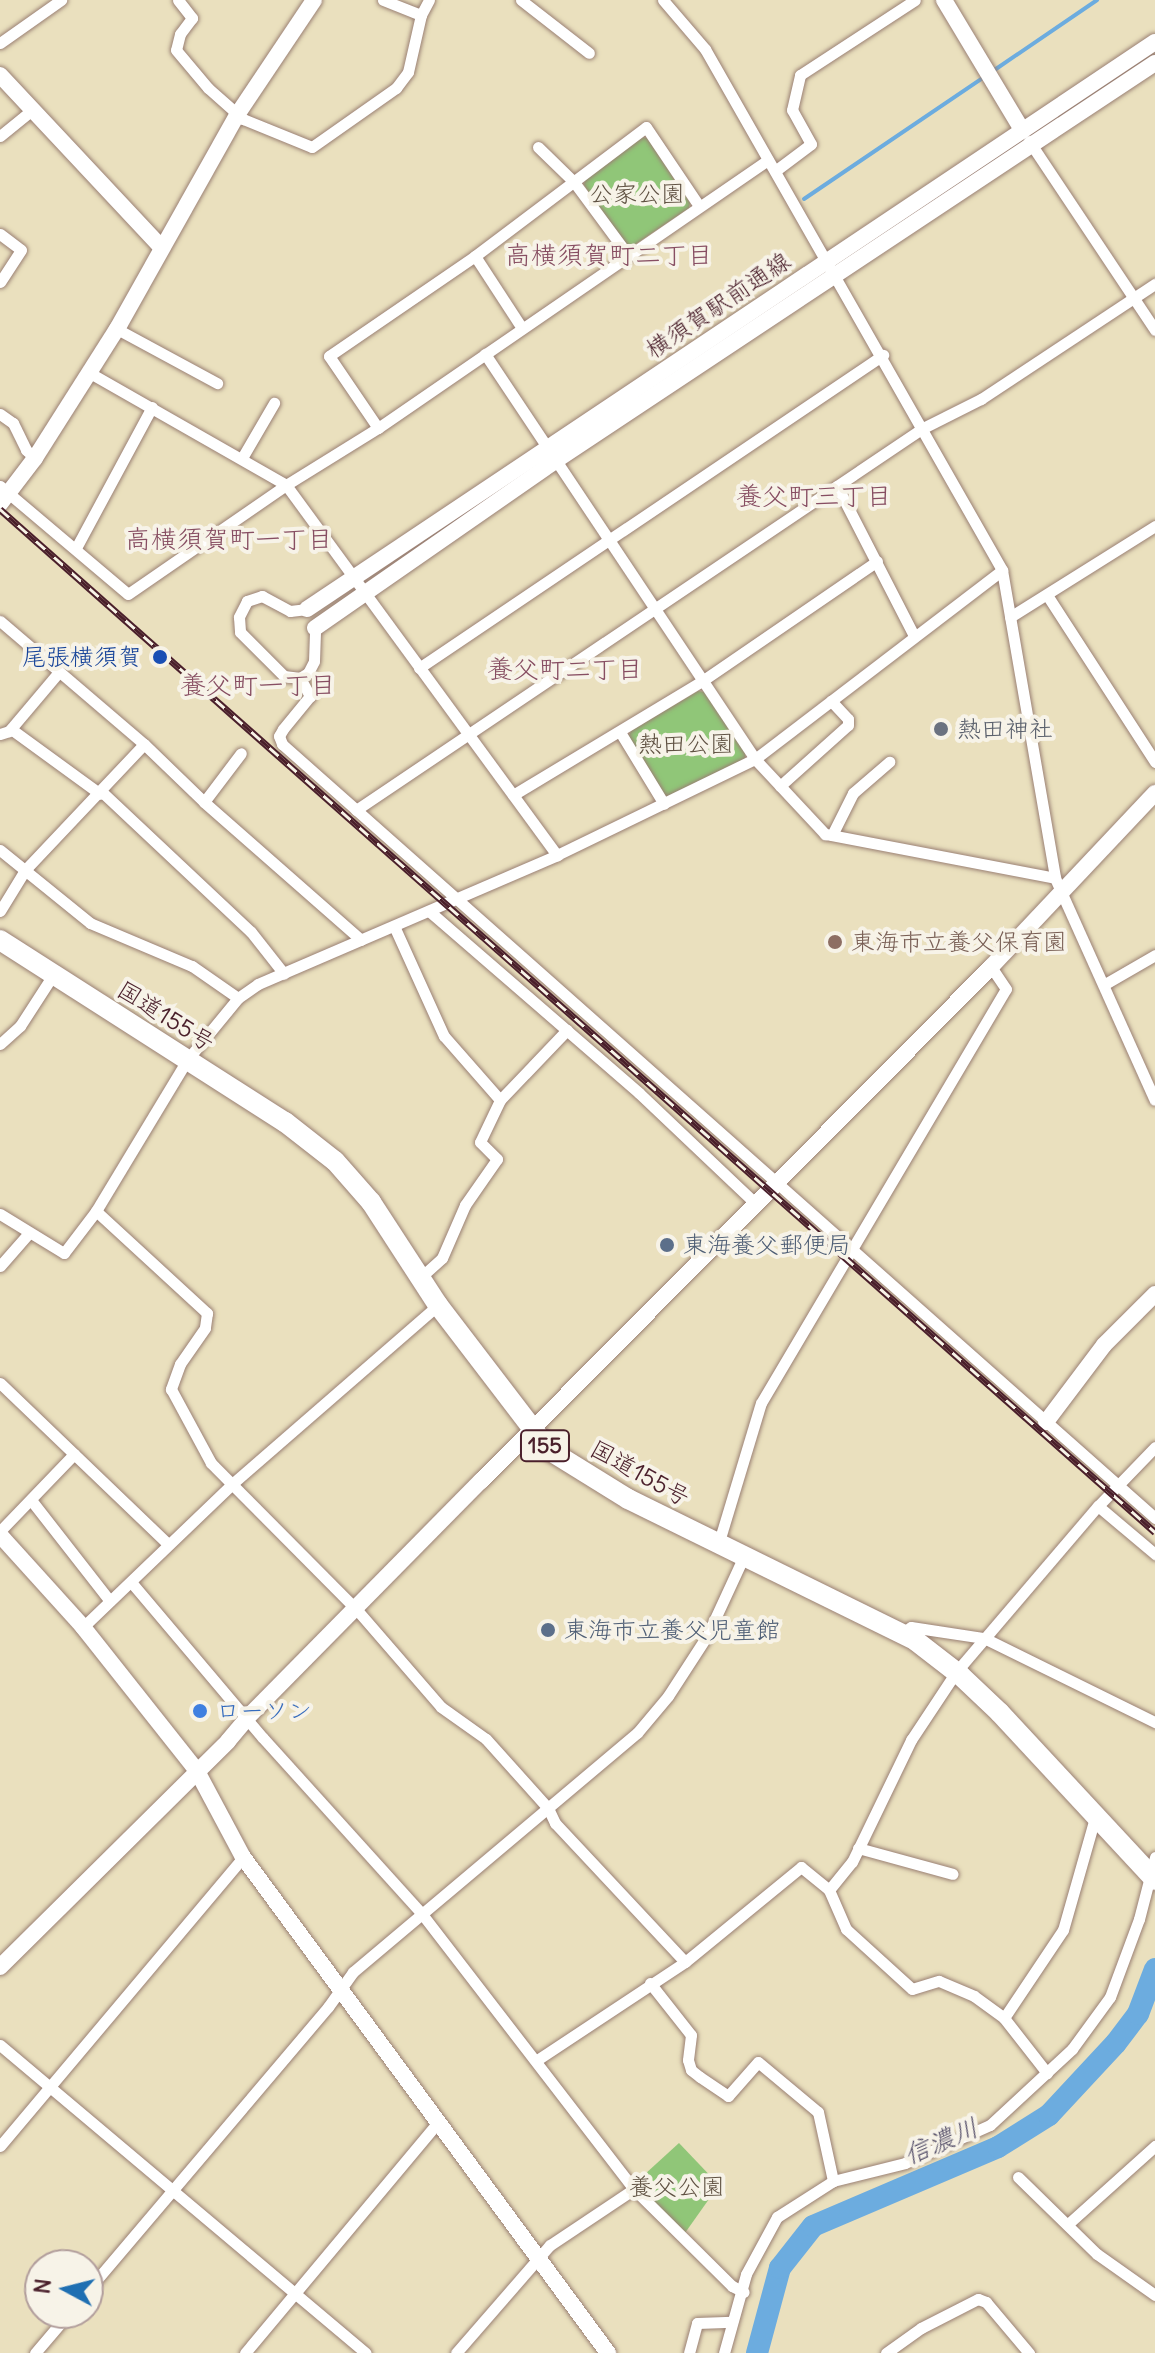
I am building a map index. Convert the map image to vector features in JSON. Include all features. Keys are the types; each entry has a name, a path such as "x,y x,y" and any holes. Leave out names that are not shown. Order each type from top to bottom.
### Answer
{"highway":[{"name":"国道155号","path":"0,940 285,1122 335,1161 371,1202 438,1305 531,1431 549,1450 587,1476 718,1545 901,1634 956,1672 1153,1872"}],"street":[{"path":"0,43 61,0"},
{"path":"178,0 192,18 180,34 176,50 208,88 237,115 312,147 396,88 408,72 421,15 429,0"},
{"path":"314,0 237,115 90,373 35,458 3,495 76,548 128,594 286,485 378,428 768,160"},
{"path":"383,0 421,15"},
{"path":"521,0 589,53"},
{"path":"663,0 705,49 883,355 1002,570 1055,878 1155,1100"},
{"path":"775,171 811,144 792,110 800,75 915,0"},
{"path":"944,0 1022,130 1155,330"},
{"name":"横須賀駅前通線","path":"315,628 551,454 828,260 1155,42"},
{"name":"横須賀駅前通線","path":"307,609 837,277 1155,63"},
{"path":"0,75 161,247"},
{"path":"0,136 31,111"},
{"path":"378,428 329,356 475,256 646,127 699,206"},
{"path":"538,147 574,182 628,255"},
{"path":"0,234 21,250 0,282"},
{"path":"475,256 522,328"},
{"path":"356,810 923,428 981,399 1155,284"},
{"path":"117,329 217,383"},
{"path":"485,354 755,759 825,834 1055,878"},
{"path":"419,668 883,355"},
{"path":"90,373 286,485 557,855"},
{"path":"242,458 274,403"},
{"path":"76,548 152,407"},
{"path":"0,414 13,423 26,450 35,458"},
{"path":"837,486 914,636"},
{"path":"1010,617 1155,526"},
{"path":"513,795 702,681 877,561"},
{"path":"0,1214 64,1253 96,1211 187,1060 238,998 258,984 557,855 755,759 1002,570"},
{"path":"1047,595 1155,762"},
{"path":"307,609 290,611 262,596 247,601 239,617 240,632 284,676 300,678 308,673 314,661 315,628"},
{"path":"0,621 144,744 204,802 361,940"},
{"path":"58,673 5,732 101,793 251,932 284,974"},
{"path":"300,678 310,696 283,729 279,740 1155,1518"},
{"path":"780,786 848,725 848,719 831,701"},
{"path":"620,732 664,804"},
{"path":"0,911 25,870 144,744"},
{"path":"204,802 241,753"},
{"path":"832,835 853,793 889,762"},
{"path":"0,1967 991,967 1155,793"},
{"path":"0,850 90,923 192,966 238,998"},
{"path":"429,911 639,1093 756,1204"},
{"path":"394,926 444,1036 500,1100"},
{"path":"1105,984 1155,955"},
{"path":"718,1545 761,1403 1006,989 991,967"},
{"path":"0,1044 20,1026 53,975"},
{"path":"421,1277 442,1258 465,1205 497,1159 480,1142 500,1100 567,1030"},
{"path":"96,1211 207,1313 205,1328 180,1364 171,1389 211,1463 357,1610 441,1707 486,1739 548,1808 555,1823 685,1962"},
{"path":"0,1266 29,1233"},
{"path":"1046,1422 1104,1345 1155,1294"},
{"path":"83,1627 232,1484 438,1305"},
{"path":"0,1383 168,1544"},
{"path":"829,1890 852,1862 911,1740 956,1672 1098,1506 1155,1447"},
{"path":"74,1454 1,1538 83,1627 197,1771 243,1857 608,2353"},
{"path":"31,1500 110,1601"},
{"path":"1098,1506 1155,1554"},
{"path":"104,2271 353,1972 637,1733 668,1696 707,1636 744,1556"},
{"path":"131,1582 247,1718 422,1914 634,2189 732,2286 744,2292"},
{"path":"901,1634 911,1627 984,1638 1155,1722"},
{"path":"1004,2018 1063,1930 1096,1814"},
{"path":"858,1848 953,1874"},
{"path":"0,2146 243,1857"},
{"path":"537,2060 685,1962 801,1867 829,1890 846,1929 912,1989 939,1981 974,1996 1004,2018 1047,2073"},
{"path":"724,2353 744,2292 746,2274 777,2217 833,2181 905,2163 990,2125 1081,2038 1110,1997 1135,1932 1153,1872"},
{"path":"650,1983 691,2035 688,2060 691,2070 700,2077 728,2096 758,2062 818,2112 833,2181"},
{"path":"0,2045 366,2353"},
{"path":"245,2353 437,2123"},
{"path":"1068,2224 1155,2146"},
{"path":"1018,2177 1097,2254 1155,2295"},
{"path":"456,2353 550,2245 634,2189"},
{"path":"886,2353 921,2328 978,2299 986,2302 1029,2353"},
{"path":"689,2353 697,2323 732,2322"},
{"path":"35,2353 55,2329"}],"green space":[{"name":"公家公園","path":"642,137 647,138 690,203 689,208 630,248 625,247 584,185 585,179"},
{"name":"熱田公園","path":"698,691 705,692 745,753 745,759 667,797 661,794 628,738 631,731"},
{"name":"養父公園","path":"679,2143 719,2185 680,2240 633,2185"}],"waterway":[{"path":"993,71 1097,0"},
{"path":"804,199 986,76"},
{"name":"信濃川","path":"757,2353 780,2268 813,2226 998,2147 1049,2115 1116,2043 1138,2014 1155,1969"}],"railway":[{"path":"0,509 1155,1532"}],"place":[{"name":"尾張横須賀","path":"160,657"},
{"name":"熱田神社","path":"941,729"},
{"name":"東海市立養父保育園","path":"835,942"},
{"name":"東海養父郵便局","path":"667,1245"},
{"name":"東海市立養父児童館","path":"548,1630"},
{"name":"ローソン","path":"200,1711"}],"district":[{"name":"高横須賀町二丁目","path":"609,255"},
{"name":"養父町三丁目","path":"814,496"},
{"name":"高横須賀町一丁目","path":"229,539"},
{"name":"養父町二丁目","path":"565,669"},
{"name":"養父町一丁目","path":"258,685"}]}
